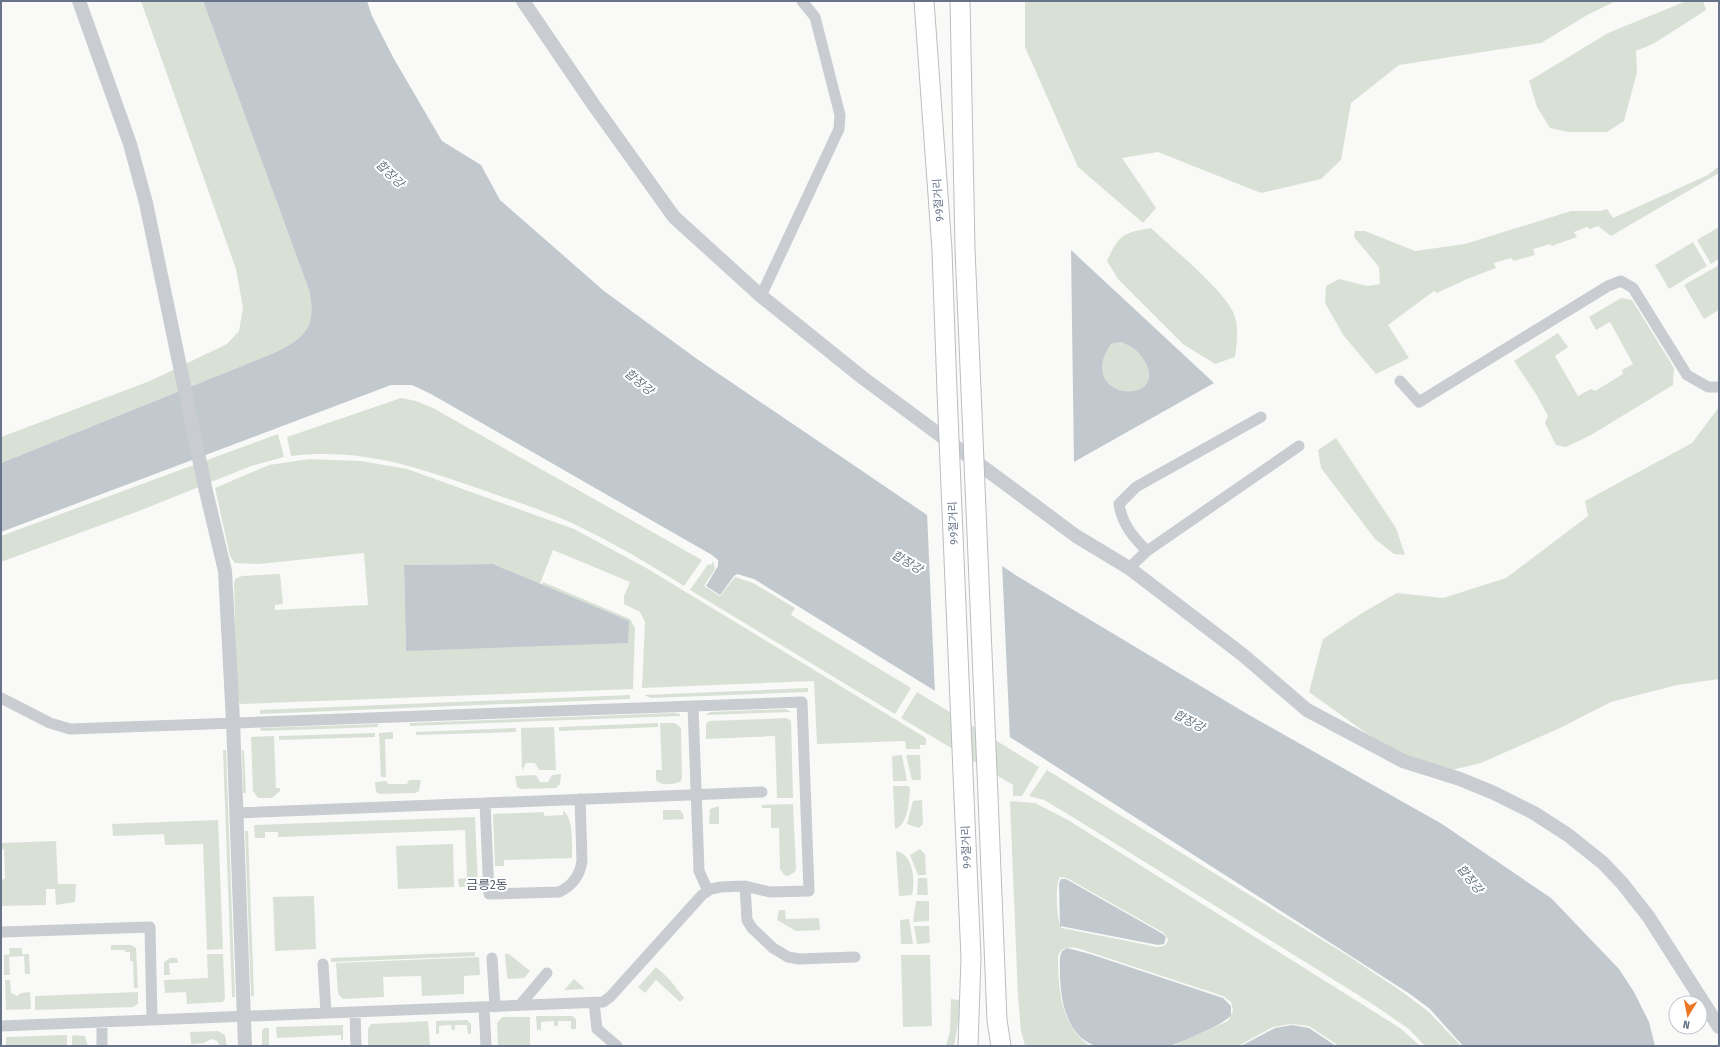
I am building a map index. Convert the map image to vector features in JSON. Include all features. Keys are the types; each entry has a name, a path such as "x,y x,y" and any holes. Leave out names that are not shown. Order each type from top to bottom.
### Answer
{"highway":[{"name":"9·9절거리","path":"924,1 942,250 971,958 968,1046"},
{"path":"960,1 965,249 996,1012 1001,1046"}],"street":[{"path":"79,1 130,144 146,203 205,487 225,571 233,721 245,1046"},
{"path":"523,1 589,98 674,217 761,296 863,378 1076,536 1129,568 1243,655 1307,710 1403,761 1460,779 1494,793 1534,813 1568,835 1602,863 1639,905 1719,1027"},
{"path":"761,296 839,129 840,122 840,115 815,17 802,1"},
{"path":"1400,380 1419,402 1608,286 1621,281 1633,288 1687,374 1708,387 1719,387"},
{"path":"1147,551 1130,533 1121,515 1119,504 1136,487 1261,417"},
{"path":"1129,568 1147,551 1299,446"},
{"path":"1,698 50,723 70,729 233,721 802,702 809,891 770,892 745,886 711,889 702,895 610,997 603,1002 1,1026"},
{"path":"694,706 699,871 708,891"},
{"path":"236,813 762,792"},
{"path":"485,802 489,894 559,892 567,888 580,871 582,861 580,799"},
{"path":"745,886 747,920 752,928 773,948 788,957 799,959 855,957"},
{"path":"1,932 150,928 152,1020"},
{"path":"486,1046 492,958"},
{"path":"323,964 326,1013"},
{"path":"520,1005 548,973"},
{"path":"594,1003 597,1029 617,1046"},
{"path":"355,1012 356,1046"},
{"path":"102,1022 102,1046"}],"shaded area":[{"path":"141,1 203,1 309,290 311,302 310,322 301,336 294,342 274,353 1,463 1,437 150,381 227,344 239,331 243,308 236,269"},
{"path":"1025,1 1616,1 1589,14 1541,43 1399,65 1351,103 1341,160 1321,179 1261,193 1158,152 1122,158 1156,208 1143,223 1078,167 1025,47"},
{"path":"1703,1 1706,10 1653,44 1636,51 1637,72 1624,121 1607,132 1568,132 1550,128 1537,107 1529,81 1608,33 1684,2"},
{"path":"1719,166 1719,173 1611,236 1598,226 1590,229 1587,227 1574,232 1577,237 1552,246 1550,244 1533,249 1535,255 1514,261 1511,258 1494,263 1496,268 1437,293 1434,291 1388,325 1409,358 1376,374 1344,336 1325,303 1326,286 1339,279 1367,286 1380,284 1379,267 1354,237 1355,231 1365,231 1415,251 1465,244 1571,211 1600,211 1607,209 1613,218 1708,175"},
{"path":"1719,227 1719,259 1711,264 1697,240"},
{"path":"1151,228 1184,257 1229,304 1237,324 1235,357 1215,364 1183,344 1118,279 1107,261 1115,246 1119,240 1127,234"},
{"path":"1693,242 1707,266 1669,289 1655,265"},
{"path":"1719,265 1719,310 1704,319 1684,285"},
{"path":"1621,298 1632,300 1674,368 1673,385 1591,435 1566,447 1556,445 1545,423 1548,416 1536,394 1514,361 1558,333 1568,347 1555,356 1578,396 1591,389 1595,391 1623,374 1622,370 1633,364 1610,322 1596,330 1589,317"},
{"path":"1121,342 1137,351 1143,357 1147,366 1149,379 1143,388 1133,392 1122,391 1111,386 1104,376 1103,362 1111,344"},
{"path":"401,398 416,401 433,408 702,560 684,586 631,554 576,525 539,510 454,480 408,466 364,457 316,454 291,456 287,437"},
{"path":"1719,407 1719,679 1677,685 1611,702 1560,728 1481,763 1452,770 1406,756 1366,733 1309,692 1323,639 1362,613 1397,593 1443,598 1506,578 1588,516 1585,501 1692,443"},
{"path":"278,434 284,457 251,466 139,511 1,562 1,536"},
{"path":"1336,438 1396,528 1405,555 1394,554 1375,539 1321,468 1318,450"},
{"path":"309,459 361,461 407,469 574,529 648,569 926,738 926,745 920,745 920,749 906,749 905,741 817,744 814,681 642,688 645,622 640,612 624,604 624,596 630,582 553,550 540,584 493,564 404,565 406,651 542,584 543,582 630,619 635,628 633,689 240,704 237,697 235,579 242,576 280,574 283,604 275,605 275,610 368,605 364,553 259,564 235,563 230,556 215,488 269,465"},
{"path":"713,561 715,569 704,586 720,596 735,577 753,583 795,608 791,615 911,688 895,714 690,590 708,564 711,565"},
{"path":"808,688 808,692 651,698 644,695"},
{"path":"917,692 1039,767 1022,796 1013,796 1013,785 901,718"},
{"path":"630,695 630,699 260,714 260,710"},
{"path":"786,709 791,712 705,715 710,712"},
{"path":"680,714 680,716 410,726 410,723"},
{"path":"787,718 791,721 793,798 777,798 775,736 706,739 706,724 709,721"},
{"path":"658,723 658,727 559,731 559,727"},
{"path":"660,723 675,723 681,728 682,777 681,781 675,783 664,784 656,780 656,770 662,770"},
{"path":"378,724 378,727 261,731 260,728"},
{"path":"554,727 556,770 539,770 535,763 526,763 522,771 521,728"},
{"path":"516,728 516,732 416,735 416,732"},
{"path":"393,732 393,739 385,739 386,777 381,777 379,733"},
{"path":"375,733 375,737 279,740 279,736"},
{"path":"274,736 276,788 280,788 280,791 272,798 258,798 253,791 251,737"},
{"path":"223,750 226,750 235,997 232,997"},
{"path":"242,750 244,750 246,793 243,793"},
{"path":"902,755 907,781 893,781 892,756"},
{"path":"906,755 920,755 921,780 912,780"},
{"path":"1047,770 1350,957 1401,991 1429,1012 1461,1046 1425,1046 1409,1029 1371,1003 1071,816 1044,800 1029,796"},
{"path":"561,774 560,784 556,788 521,789 517,787 515,776 536,775 540,782 548,782 552,775"},
{"path":"409,780 421,780 419,791 415,793 381,794 376,792 375,782 386,781 388,784 407,784"},
{"path":"893,786 909,786 910,790 905,818 903,823 895,829"},
{"path":"922,800 923,824 919,828 907,824 913,801"},
{"path":"1010,801 1035,803 1068,820 1400,1028 1420,1046 1339,1046 1309,1026 1291,1024 1273,1027 1238,1046 1172,1046 1228,1021 1233,1011 1231,1002 1223,996 1077,948 1065,948 1059,954 1060,994 1067,1018 1073,1029 1080,1038 1090,1046 1025,1046 1021,1031 1018,997","holes":["1060,877 1067,878 1164,933 1168,939 1167,943 1163,946 1157,947 1062,928 1058,919 1057,911 1057,886"]},
{"path":"793,804 796,868 795,872 788,876 784,875 780,869 779,828 771,828 771,808 762,808 762,805"},
{"path":"719,806 719,824 709,824 710,809"},
{"path":"663,810 680,810 684,819 663,820"},
{"path":"563,811 567,814 571,825 572,858 504,860 504,866 495,866 493,814 544,812 544,816 563,815"},
{"path":"475,817 478,886 459,887 458,879 467,878 465,830 278,837 278,832 265,832 265,838 255,838 254,825"},
{"path":"218,820 223,949 207,950 203,844 165,845 164,834 113,836 112,824"},
{"path":"245,831 248,831 254,996 251,996"},
{"path":"56,841 58,884 76,884 75,902 56,905 55,889 46,889 46,905 1,906 1,880 5,879 4,849 1,849 1,843"},
{"path":"453,844 454,887 398,889 396,846"},
{"path":"920,849 925,854 926,875 918,875 910,855"},
{"path":"896,851 907,857 910,863 913,876 912,895 899,896"},
{"path":"918,878 927,878 928,895 917,895"},
{"path":"314,896 316,949 275,951 273,897"},
{"path":"916,901 929,901 929,921 913,922"},
{"path":"779,910 785,910 786,919 819,918 820,930 796,931 777,920"},
{"path":"909,919 913,944 901,944 900,920"},
{"path":"914,926 929,926 930,943 917,944"},
{"path":"111,945 131,945 136,948 138,988 134,988 133,961 130,961 130,952 125,952 125,950 111,950"},
{"path":"9,948 22,948 22,954 29,954 30,974 25,974 24,956 9,957 10,975 4,975 4,955 10,954"},
{"path":"475,952 475,956 331,962 331,958"},
{"path":"207,954 223,954 225,998 223,1002 187,1004 186,992 165,993 164,980 208,978"},
{"path":"505,954 509,954 530,971 524,978 509,979 507,977"},
{"path":"901,955 930,955 932,1026 903,1027"},
{"path":"479,957 480,975 464,976 464,994 422,996 421,976 383,977 384,997 343,999 338,994 336,963"},
{"path":"170,958 177,958 178,963 169,963 170,975 164,975 164,962"},
{"path":"656,967 670,980 684,998 680,1002 656,980 645,993 638,987"},
{"path":"574,979 585,989 564,990"},
{"path":"5,980 10,980 11,993 17,996 21,993 30,992 31,1009 6,1010"},
{"path":"138,992 138,1004 133,1007 35,1010 35,996"},
{"path":"951,999 959,1000 959,1018 954,1046 946,1046 950,1031"},
{"path":"536,1016 572,1016 576,1019 576,1029 571,1029 571,1021 558,1021 558,1026 554,1026 554,1021 541,1022 541,1030 537,1030"},
{"path":"502,1017 530,1017 530,1046 498,1046 497,1023"},
{"path":"467,1020 471,1024 471,1034 468,1034 467,1025 455,1025 455,1030 452,1030 451,1025 439,1026 439,1034 436,1034 436,1021"},
{"path":"428,1021 430,1046 368,1046 368,1029 371,1024"},
{"path":"343,1025 343,1040 341,1040 341,1035 277,1038 276,1027"},
{"path":"264,1028 269,1028 269,1046 262,1046 262,1031"},
{"path":"218,1031 225,1035 227,1046 220,1046 217,1041 211,1039 204,1043 191,1044 190,1032"},
{"path":"67,1035 67,1046 6,1046 6,1037"},
{"path":"72,1036 85,1036 88,1046 72,1046"}],"water":[{"name":"합장강","path":"203,1 367,1 372,16 394,59 442,141 481,165 500,200 604,291 697,359 1017,576 1249,715 1442,824 1551,898 1619,969 1634,992 1649,1022 1655,1046 1463,1046 1430,1009 1410,994 1021,744 754,579 737,574 720,595 706,586 718,566 718,560 712,555 431,394 412,385 391,385 1,532 1,463 274,353 294,342 301,336 310,322 311,302 309,290"},
{"path":"1071,250 1214,383 1074,462","holes":["1121,342 1140,354 1147,366 1149,379 1143,387 1133,391 1122,391 1111,386 1104,376 1103,362 1111,344"]},
{"path":"493,564 629,621 628,643 406,651 404,565"},
{"path":"1061,879 1066,879 1163,934 1166,937 1164,944 1158,945 1060,926 1059,883"},
{"path":"1067,948 1090,954 1223,998 1231,1006 1231,1015 1228,1019 1213,1028 1169,1046 1093,1045 1082,1039 1074,1030 1064,1007 1060,981 1060,957 1062,951"},
{"path":"1292,1025 1309,1028 1336,1046 1241,1046 1275,1028"}],"pier":[{"path":"927,513 1002,563 1010,740 935,694"}],"district":[{"name":"금릉2동","path":"487,884"}]}
